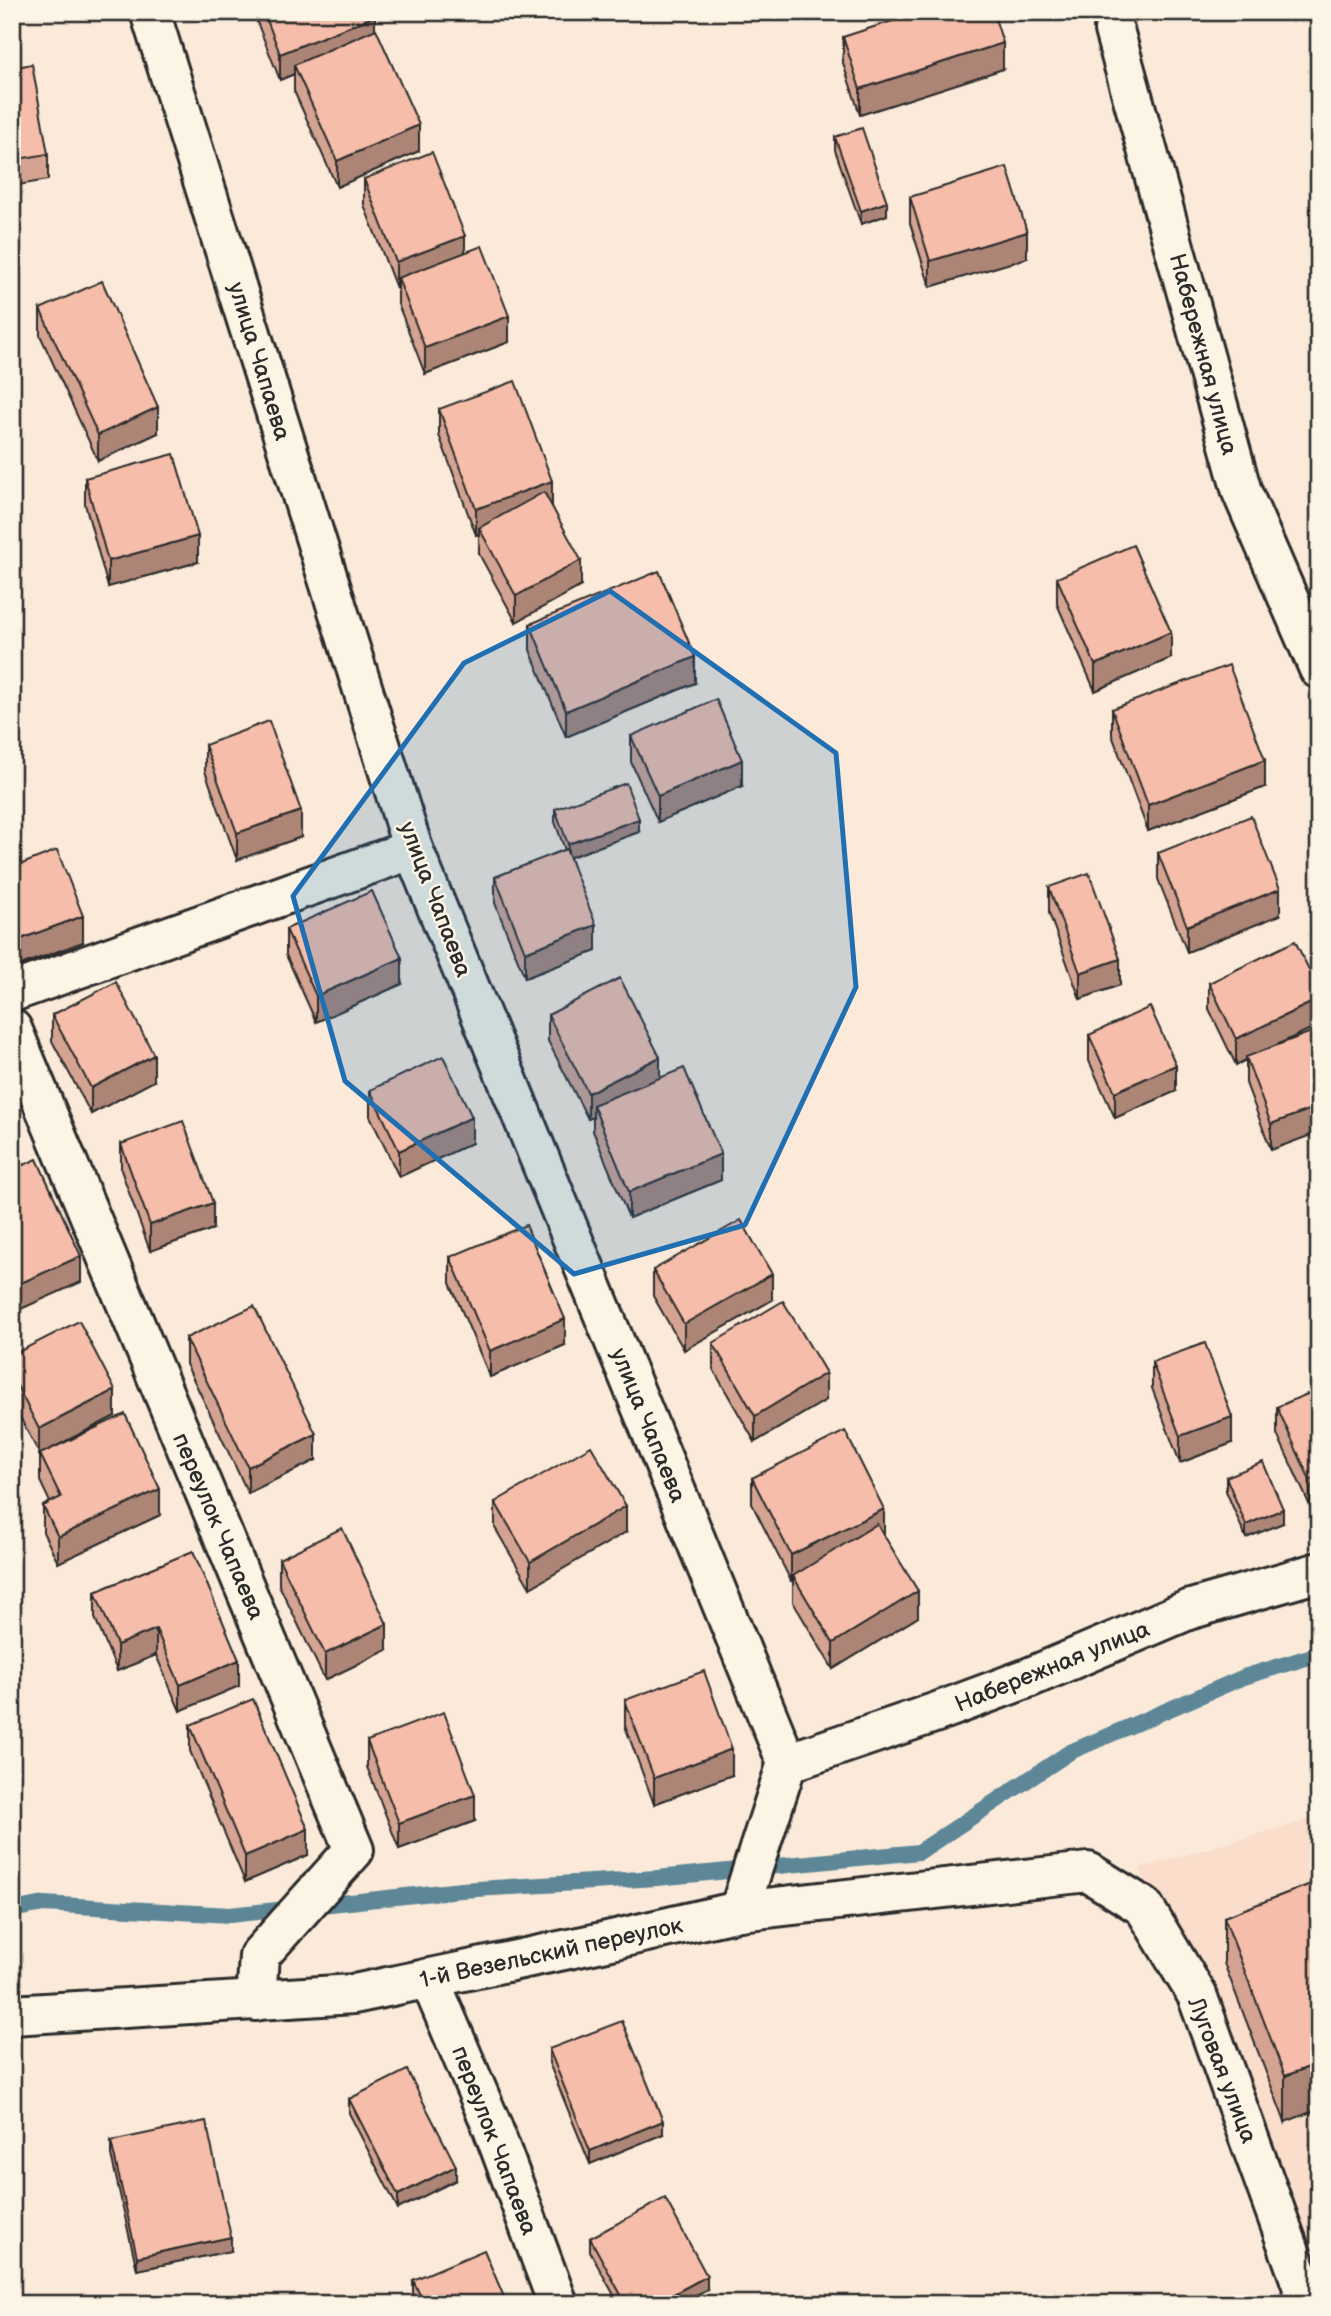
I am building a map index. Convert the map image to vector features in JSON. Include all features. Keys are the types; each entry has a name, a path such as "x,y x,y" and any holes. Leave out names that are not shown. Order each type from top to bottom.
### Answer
{"street":[{"name":"улица Чапаева","path":"150,12 413,849 787,1763"},
{"name":"Набережная улица","path":"1114,30 1241,492 1319,669"},
{"path":"12,992 413,849"},
{"name":"переулок Чапаева","path":"12,1029 354,1850 259,1956 256,2001"},
{"name":"Набережная улица","path":"787,1763 1028,1678 1188,1610 1319,1572"},
{"path":"739,1911 787,1763"},
{"name":"1-й Везельский переулок","path":"12,2015 354,1994 739,1911 1088,1872"},
{"name":"Луговая улица","path":"1088,1872 1144,1907 1197,1995 1309,2304"},
{"name":"переулок Чапаева","path":"429,1978 492,2126 558,2304"}],"highlighted area":[{"path":"610,591 836,753 856,987 745,1225 574,1274 345,1081 293,896 464,663"}],"shaded area":[{"path":"1319,1817 1319,2304 1288,2304 1140,1868"}],"building":[{"path":"264,12 373,12 375,16 280,54"},
{"path":"920,12 993,12 1003,43 860,89 843,37"},
{"path":"376,29 419,125 337,161 294,65"},
{"path":"32,64 48,154 12,160 12,68"},
{"path":"862,128 887,202 861,211 835,137"},
{"path":"432,152 465,236 396,262 364,179"},
{"path":"1007,167 1027,232 930,261 910,197"},
{"path":"482,246 509,316 425,348 398,278"},
{"path":"102,281 158,407 98,435 40,309"},
{"path":"515,381 552,481 476,509 439,409"},
{"path":"174,454 198,536 108,561 85,478"},
{"path":"544,492 581,560 516,596 479,528"},
{"path":"1133,545 1171,632 1095,665 1057,578"},
{"path":"659,571 695,657 566,711 530,624"},
{"path":"1229,665 1265,760 1148,805 1112,709"},
{"path":"716,699 742,760 658,796 631,736"},
{"path":"269,721 301,811 237,833 205,745"},
{"path":"626,783 639,819 568,844 555,809"},
{"path":"1251,816 1280,889 1187,926 1158,853"},
{"path":"566,849 596,925 525,952 495,877"},
{"path":"57,850 83,916 18,940 12,925 12,868"},
{"path":"1089,873 1120,959 1080,973 1049,887"},
{"path":"372,891 402,958 316,996 286,929"},
{"path":"1295,941 1319,990 1319,999 1236,1039 1209,983"},
{"path":"620,978 660,1057 588,1093 548,1015"},
{"path":"116,982 154,1055 91,1088 52,1015"},
{"path":"1150,1007 1176,1065 1115,1092 1089,1035"},
{"path":"1319,1029 1319,1106 1271,1124 1246,1057"},
{"path":"443,1056 472,1117 399,1151 370,1090"},
{"path":"684,1068 721,1154 629,1192 593,1105"},
{"path":"183,1121 213,1203 150,1225 121,1144"},
{"path":"37,1159 81,1256 12,1287 12,1170"},
{"path":"741,1220 772,1274 684,1324 653,1270"},
{"path":"526,1225 565,1319 490,1351 450,1257"},
{"path":"783,1301 826,1373 755,1416 713,1343"},
{"path":"254,1306 316,1434 248,1467 186,1338"},
{"path":"79,1321 115,1390 39,1429 12,1376 12,1355"},
{"path":"1205,1343 1232,1417 1180,1436 1152,1362"},
{"path":"1319,1389 1319,1476 1310,1480 1277,1407"},
{"path":"125,1414 160,1489 58,1537 43,1506 61,1497 40,1454"},
{"path":"845,1431 884,1509 791,1555 752,1478"},
{"path":"591,1446 626,1506 530,1562 495,1502"},
{"path":"1263,1462 1283,1509 1246,1525 1226,1477"},
{"path":"877,1524 918,1591 833,1643 793,1576"},
{"path":"342,1528 387,1624 325,1654 279,1559"},
{"path":"193,1551 239,1660 180,1685 156,1629 117,1645 95,1592"},
{"path":"704,1671 732,1749 654,1778 625,1700"},
{"path":"253,1699 308,1829 245,1856 190,1725"},
{"path":"444,1712 475,1795 399,1823 367,1741"},
{"path":"1319,1881 1319,2063 1285,2076 1224,1917"},
{"path":"622,2021 663,2121 590,2151 549,2049"},
{"path":"407,2070 456,2166 398,2195 349,2099"},
{"path":"206,2121 231,2237 137,2257 111,2141"},
{"path":"665,2198 707,2276 655,2304 626,2304 590,2238"},
{"path":"484,2250 507,2304 424,2304 413,2280"},
{"path":"720,2297 722,2304 700,2304"}],"waterway":[{"path":"12,1910 44,1904 230,1915 461,1890 657,1878 919,1852 1070,1752 1244,1677 1319,1654"}]}
